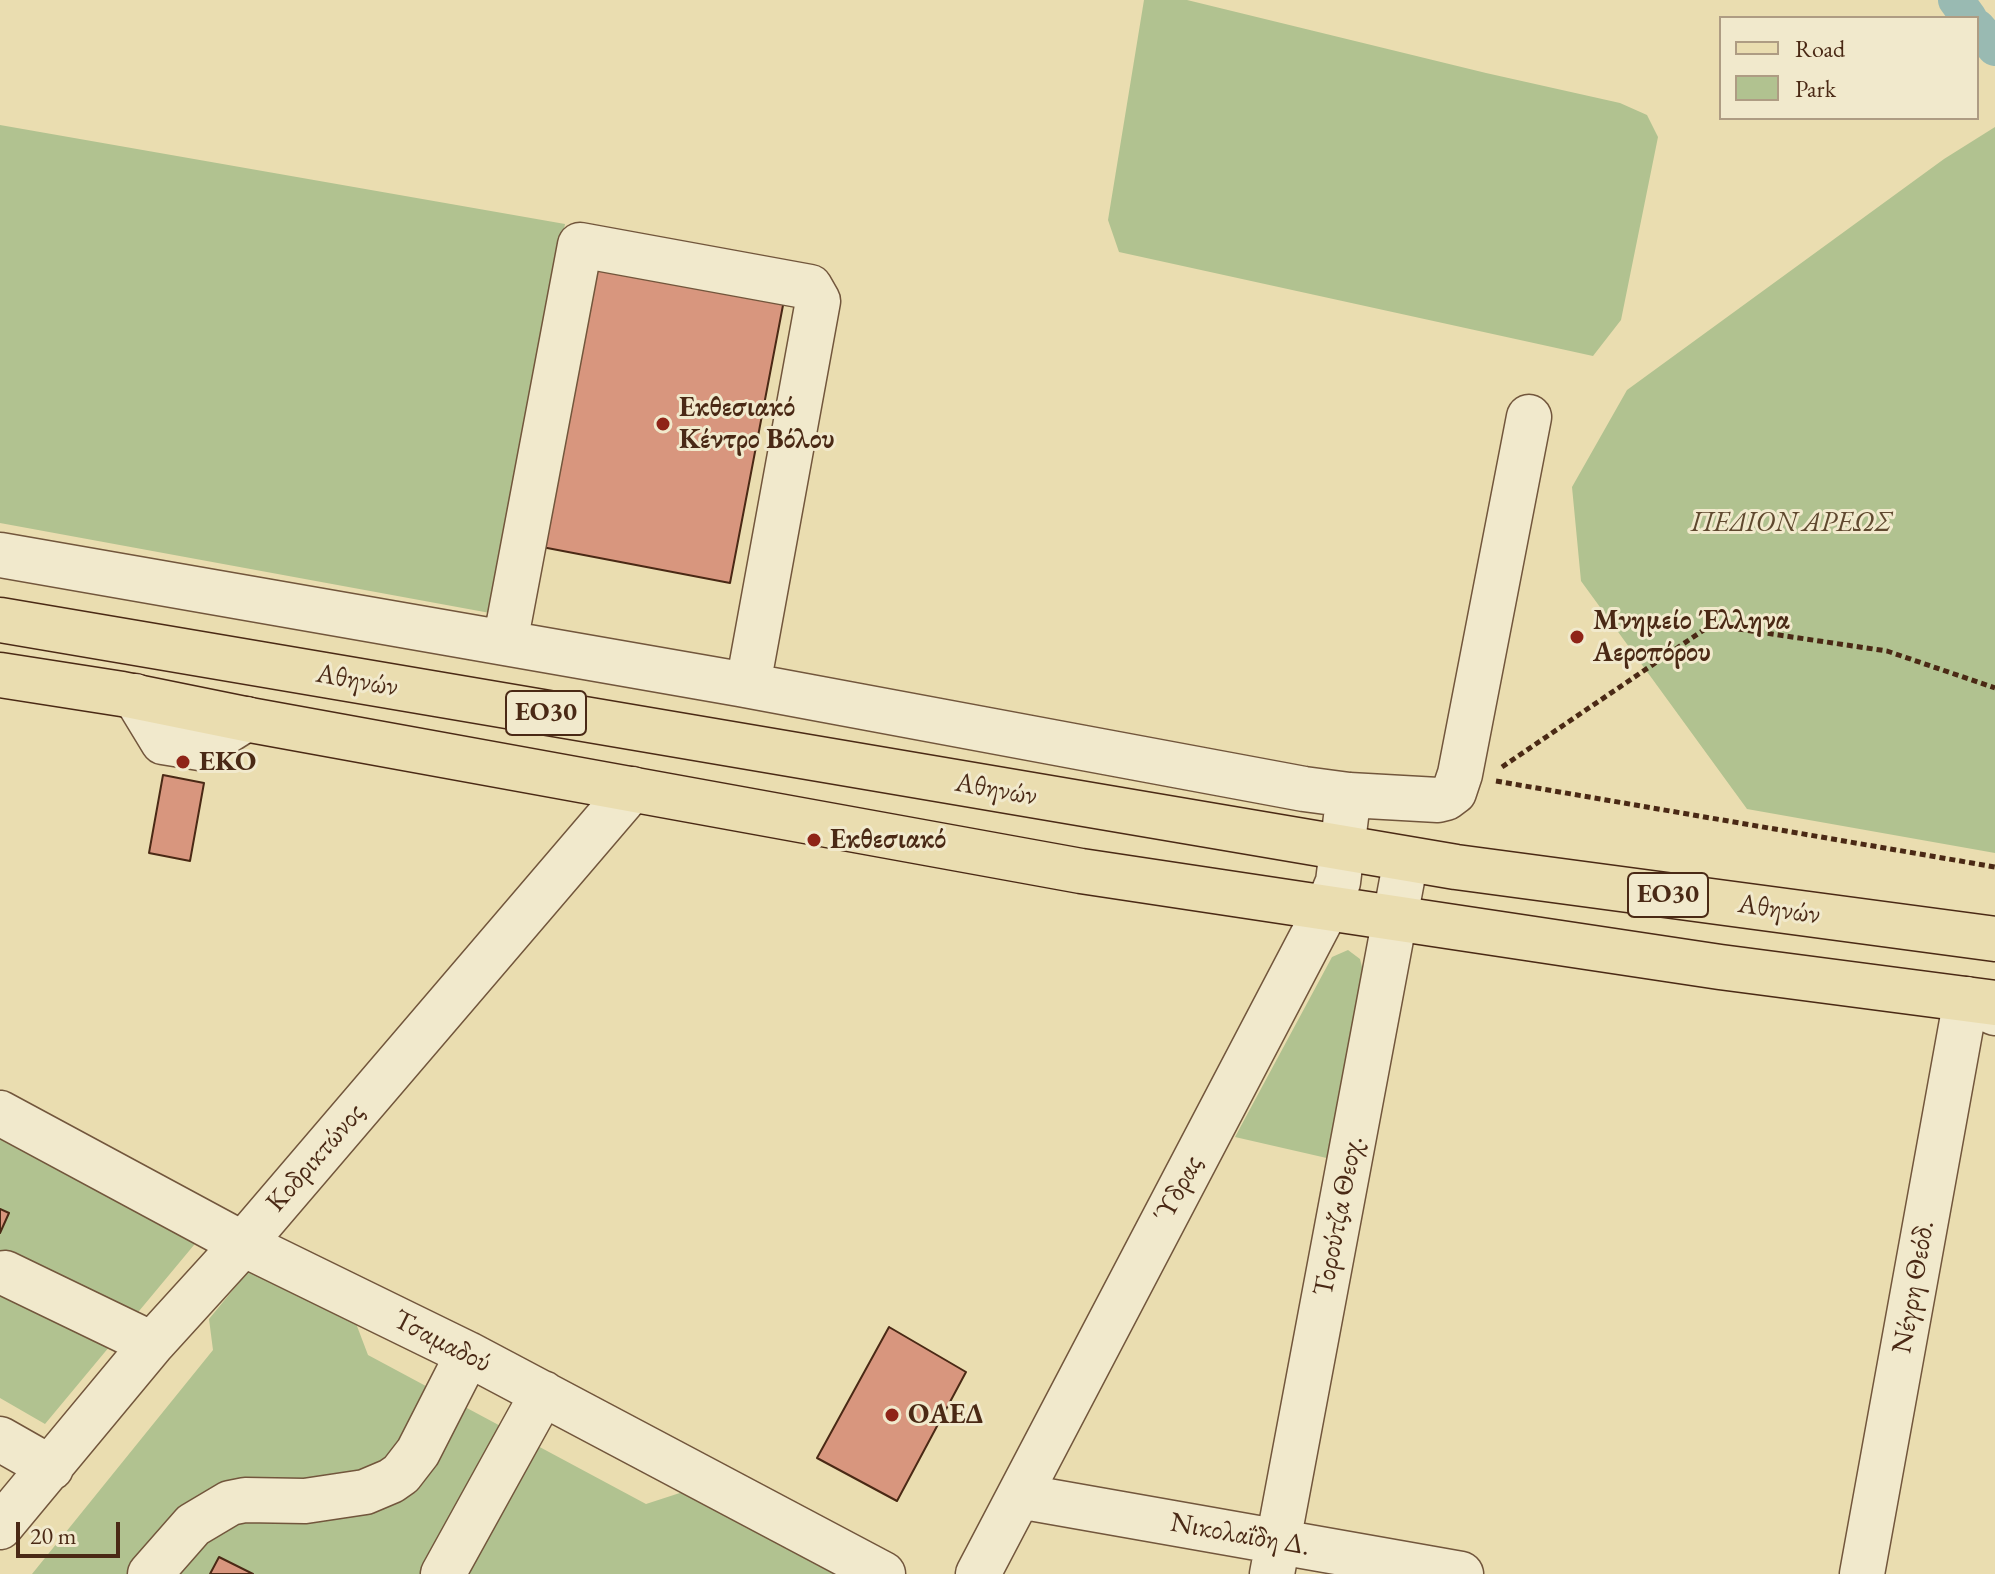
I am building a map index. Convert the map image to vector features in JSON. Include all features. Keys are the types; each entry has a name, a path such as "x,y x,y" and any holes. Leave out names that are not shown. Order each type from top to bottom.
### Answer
{"main road":[{"name":"Αθηνών","path":"0,620 1406,859 1995,939"},
{"name":"Αθηνών","path":"0,675 135,696 246,719 1081,871 1985,1005"}],"street":[{"path":"505,643 580,245 810,287 818,301 748,685"},
{"path":"0,555 748,685 1304,789 1438,800 1451,796 1472,776 1529,417"},
{"name":"Κοδρικτώνος","path":"0,1527 152,1344 243,1244 632,789"},
{"name":"Ύδρας","path":"978,1574 1327,908 1338,882 1349,795"},
{"name":"Τορούτζα Θεοχ.","path":"1276,1558 1406,859"},
{"name":"Νέγρη Θεόδ.","path":"1862,1574 1985,1005"},
{"name":"Τσαμαδού","path":"0,1113 243,1244 468,1354 883,1574"},
{"path":"5,1273 152,1344"},
{"path":"150,1574 193,1525 230,1503 245,1500 305,1501 365,1492 391,1481 410,1465 418,1452 468,1354"},
{"path":"443,1574 543,1393"},
{"path":"0,1439 51,1468"},
{"name":"Νικολαΐδη Δ.","path":"1019,1496 1276,1558 1461,1574"}],"path":[{"path":"1472,776 1711,625 1887,651 1995,688"},
{"path":"1472,776 1995,867"}],"green space":[{"path":"1144,0 1187,0 1620,103 1647,115 1658,137 1621,320 1593,356 1119,252 1108,220"},
{"path":"0,125 565,224 490,613 0,523"},
{"name":"ΠΕΔΙΟΝ ΑΡΕΩΣ","path":"1995,127 1995,853 1747,809 1581,581 1572,487 1627,390 1944,159"},
{"path":"1348,950 1360,959 1363,971 1331,1159 1235,1137 1332,957"},
{"path":"0,1129 199,1239 45,1424 0,1398"},
{"path":"260,1257 349,1305 368,1355 646,1504 689,1490 844,1574 32,1574 213,1350 209,1319"}],"building":[{"name":"Εκθεσιακό Κέντρο Βόλου","path":"595,264 784,300 730,583 542,547"},
{"path":"163,775 204,783 190,861 149,853"},
{"path":"0,1209 9,1213 0,1233"},
{"name":"ΟΑΕΔ","path":"889,1327 966,1372 897,1501 817,1458"},
{"path":"219,1557 253,1574 210,1574"}],"waterway":[{"path":"1956,0 1968,16"},
{"path":"1979,29 1995,48"}],"place":[{"name":"Εκθεσιακό Κέντρο Βόλου","path":"663,424"},
{"name":"Μνημείο Έλληνα Αεροπόρου","path":"1577,637"},
{"name":"EKO","path":"183,762"},
{"name":"Εκθεσιακό","path":"814,840"},
{"name":"ΟΑΕΔ","path":"892,1415"}]}
